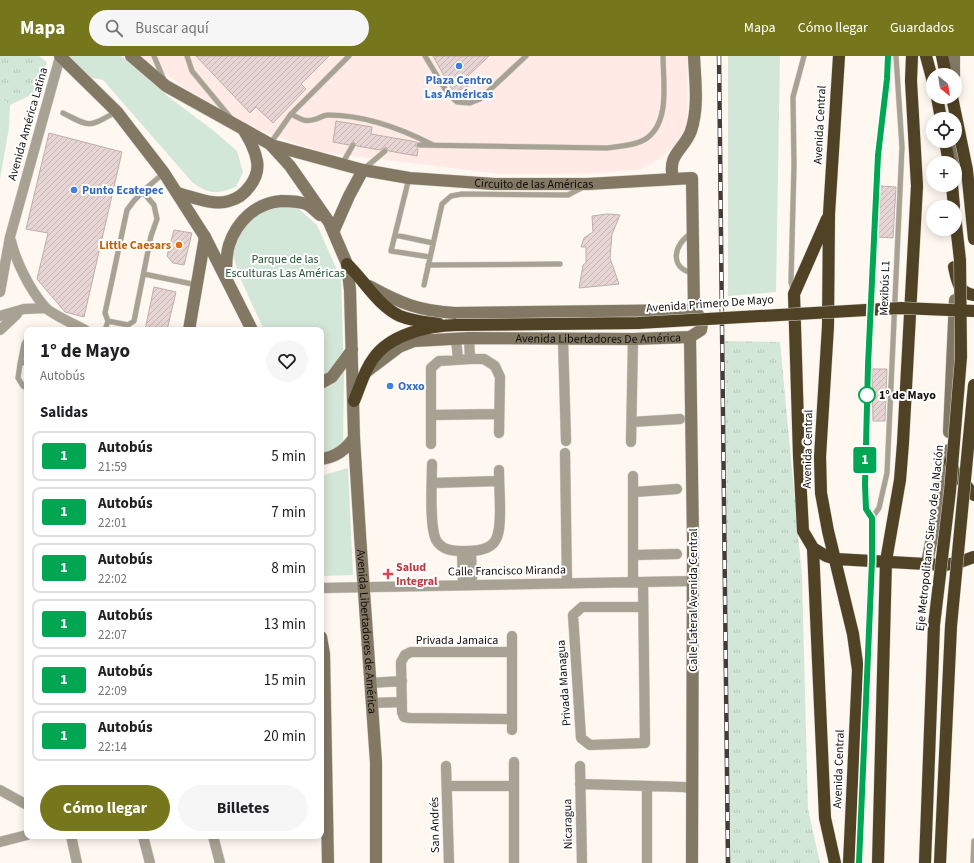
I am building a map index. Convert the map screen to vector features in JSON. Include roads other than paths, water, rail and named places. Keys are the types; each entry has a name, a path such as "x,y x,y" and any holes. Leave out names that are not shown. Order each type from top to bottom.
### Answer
{"highway":[{"name":"Avenida Central","path":"839,56 829,214 828,326 820,457 821,493 828,531 853,634 858,670 849,863"},
{"path":"878,863 886,561 900,480 917,186 911,81 912,56"},
{"path":"926,56 929,68"},
{"path":"942,56 945,68"},
{"path":"954,104 967,170 974,239"},
{"path":"829,214 794,294 798,448 803,531 812,548 825,818 835,863"},
{"name":"Eje Metropolitano Siervo de la Nación","path":"925,863 934,625 950,491 961,357 960,260 957,236"},
{"name":"Avenida Primero De Mayo","path":"347,264 388,309 399,316 416,321 452,325 638,324 901,308 972,312"},
{"path":"954,267 958,285 966,292 974,295"},
{"name":"Avenida Primero De Mayo","path":"354,401 366,372 374,358 387,345 415,332 452,325"},
{"path":"940,863 951,626 974,385"},
{"path":"949,450 954,471 974,495"},
{"path":"812,548 826,556 836,559 944,565 957,563 974,557"}],"main road":[{"path":"60,56 117,112 164,173 205,237 226,276 249,327"},
{"path":"131,56 166,86 270,144 290,166 332,226 347,264 350,290 354,401"},
{"path":"673,178 670,168 674,156 690,132 696,111 694,56"},
{"path":"954,56 954,68"},
{"path":"177,193 212,202 229,201 244,194 253,181 257,162 250,140 239,126"},
{"name":"Circuito de las Américas","path":"270,144 362,170 410,178 494,184 588,184 692,178 693,232"},
{"path":"332,226 362,170"},
{"path":"226,276 228,247 233,234 243,219 258,207 272,202 291,200 306,204 332,226"},
{"path":"368,286 396,301 415,308 434,312 694,310 693,232"},
{"path":"927,563 949,450 955,306 954,236"},
{"path":"190,327 205,237"},
{"name":"Avenida Libertadores De América","path":"366,372 399,347 414,341 469,338 633,339 690,337 701,330 702,325 701,319 694,310"},
{"name":"Calle Lateral Avenida Central","path":"690,337 693,581 692,863"},
{"path":"324,381 332,377 352,350"},
{"name":"Avenida Libertadores de América","path":"354,401 354,438 363,587 376,762 376,863"},
{"path":"324,458 332,457 341,452 354,438"},
{"path":"324,654 325,862"}],"street":[{"name":"Avenida América Latina","path":"0,292 1,275 10,237 60,56"},
{"path":"10,237 14,256 23,274 45,308 80,327"},
{"path":"0,316 24,309 45,308"},
{"path":"0,330 6,323 24,309"},
{"path":"469,338 470,359"},
{"path":"456,339 458,359"},
{"path":"563,339 566,442"},
{"path":"631,442 633,339"},
{"path":"431,444 431,368 439,361 484,359 495,366 500,377 499,432"},
{"path":"431,415 499,414"},
{"path":"632,422 680,419"},
{"path":"565,453 567,583"},
{"path":"432,464 433,531 436,540 447,550 467,551 488,547 498,538 500,532 499,470"},
{"name":"Privada Managua","path":"634,476 634,555 643,607 645,743 590,745 581,738 573,615 582,607 643,607"},
{"path":"432,483 499,481"},
{"path":"634,492 677,489"},
{"path":"467,551 467,585"},
{"path":"634,555 677,554"},
{"name":"Calle Francisco Miranda","path":"324,588 693,581"},
{"name":"Privada Jamaica","path":"512,636 512,730"},
{"name":"Privada Jamaica","path":"512,652 411,652 405,655 401,662 402,712 404,717 512,719"},
{"path":"370,683 402,681"},
{"path":"372,703 402,702"},
{"path":"514,762 514,863"},
{"name":"San Andrés","path":"446,766 449,863"},
{"name":"Nicaragua","path":"580,766 582,863"},
{"name":"Nicaragua","path":"580,784 684,787 693,789"},
{"name":"San Andrés","path":"447,786 514,786"},
{"path":"647,786 647,863"},
{"path":"0,790 24,803"},
{"path":"0,842 24,836"},
{"path":"72,839 78,863"},
{"path":"144,839 150,863"},
{"path":"214,839 220,863"}],"lane":[{"path":"154,56 166,86"},
{"path":"187,56 192,71 239,126"},
{"path":"270,144 291,114 348,56"},
{"path":"425,56 448,94 457,102 470,103 480,99 526,56"},
{"path":"419,145 607,148 630,145 644,140 655,130 661,118 663,107 663,56"},
{"path":"794,294 791,282 794,166 793,96 804,56"},
{"name":"Mexibús L1","path":"859,863 872,561 872,518 866,509 865,485 868,365 878,155 887,79 888,56"},
{"name":"Mexibús L1","path":"872,518 879,508 887,472 902,147 896,56"},
{"path":"63,113 85,124 94,124 117,112"},
{"path":"291,114 305,121 317,119 326,115 361,118 419,138 436,146"},
{"path":"360,124 361,118"},
{"path":"342,164 353,145"},
{"path":"362,170 385,151"},
{"path":"106,327 108,321 105,313 127,210 142,191 164,173"},
{"path":"410,178 391,251 430,258"},
{"path":"424,285 442,204 451,196 462,194 568,195 588,184"},
{"path":"108,321 128,325 134,321 151,236 157,219 154,205 142,191"},
{"path":"693,232 685,237 677,246 676,256 680,266 688,272 694,273"},
{"path":"395,235 433,243"},
{"path":"428,265 560,264"},
{"path":"144,274 197,285"},
{"path":"24,344 20,364 19,382 24,386"},
{"path":"20,364 24,362"},
{"path":"973,863 974,841"}],"railway":[{"path":"719,56 728,863"}],"place":[{"name":"Plaza Centro Las Américas","path":"459,66"},
{"name":"Punto Ecatepec","path":"74,190"},
{"name":"Little Caesars","path":"179,245"},
{"name":"Oxxo","path":"390,386"},
{"name":"1° de Mayo","path":"867,395"},
{"name":"Salud Integral","path":"388,574"}],"park label":[{"name":"Parque de las Esculturas Las Américas","path":"285,266"}]}
